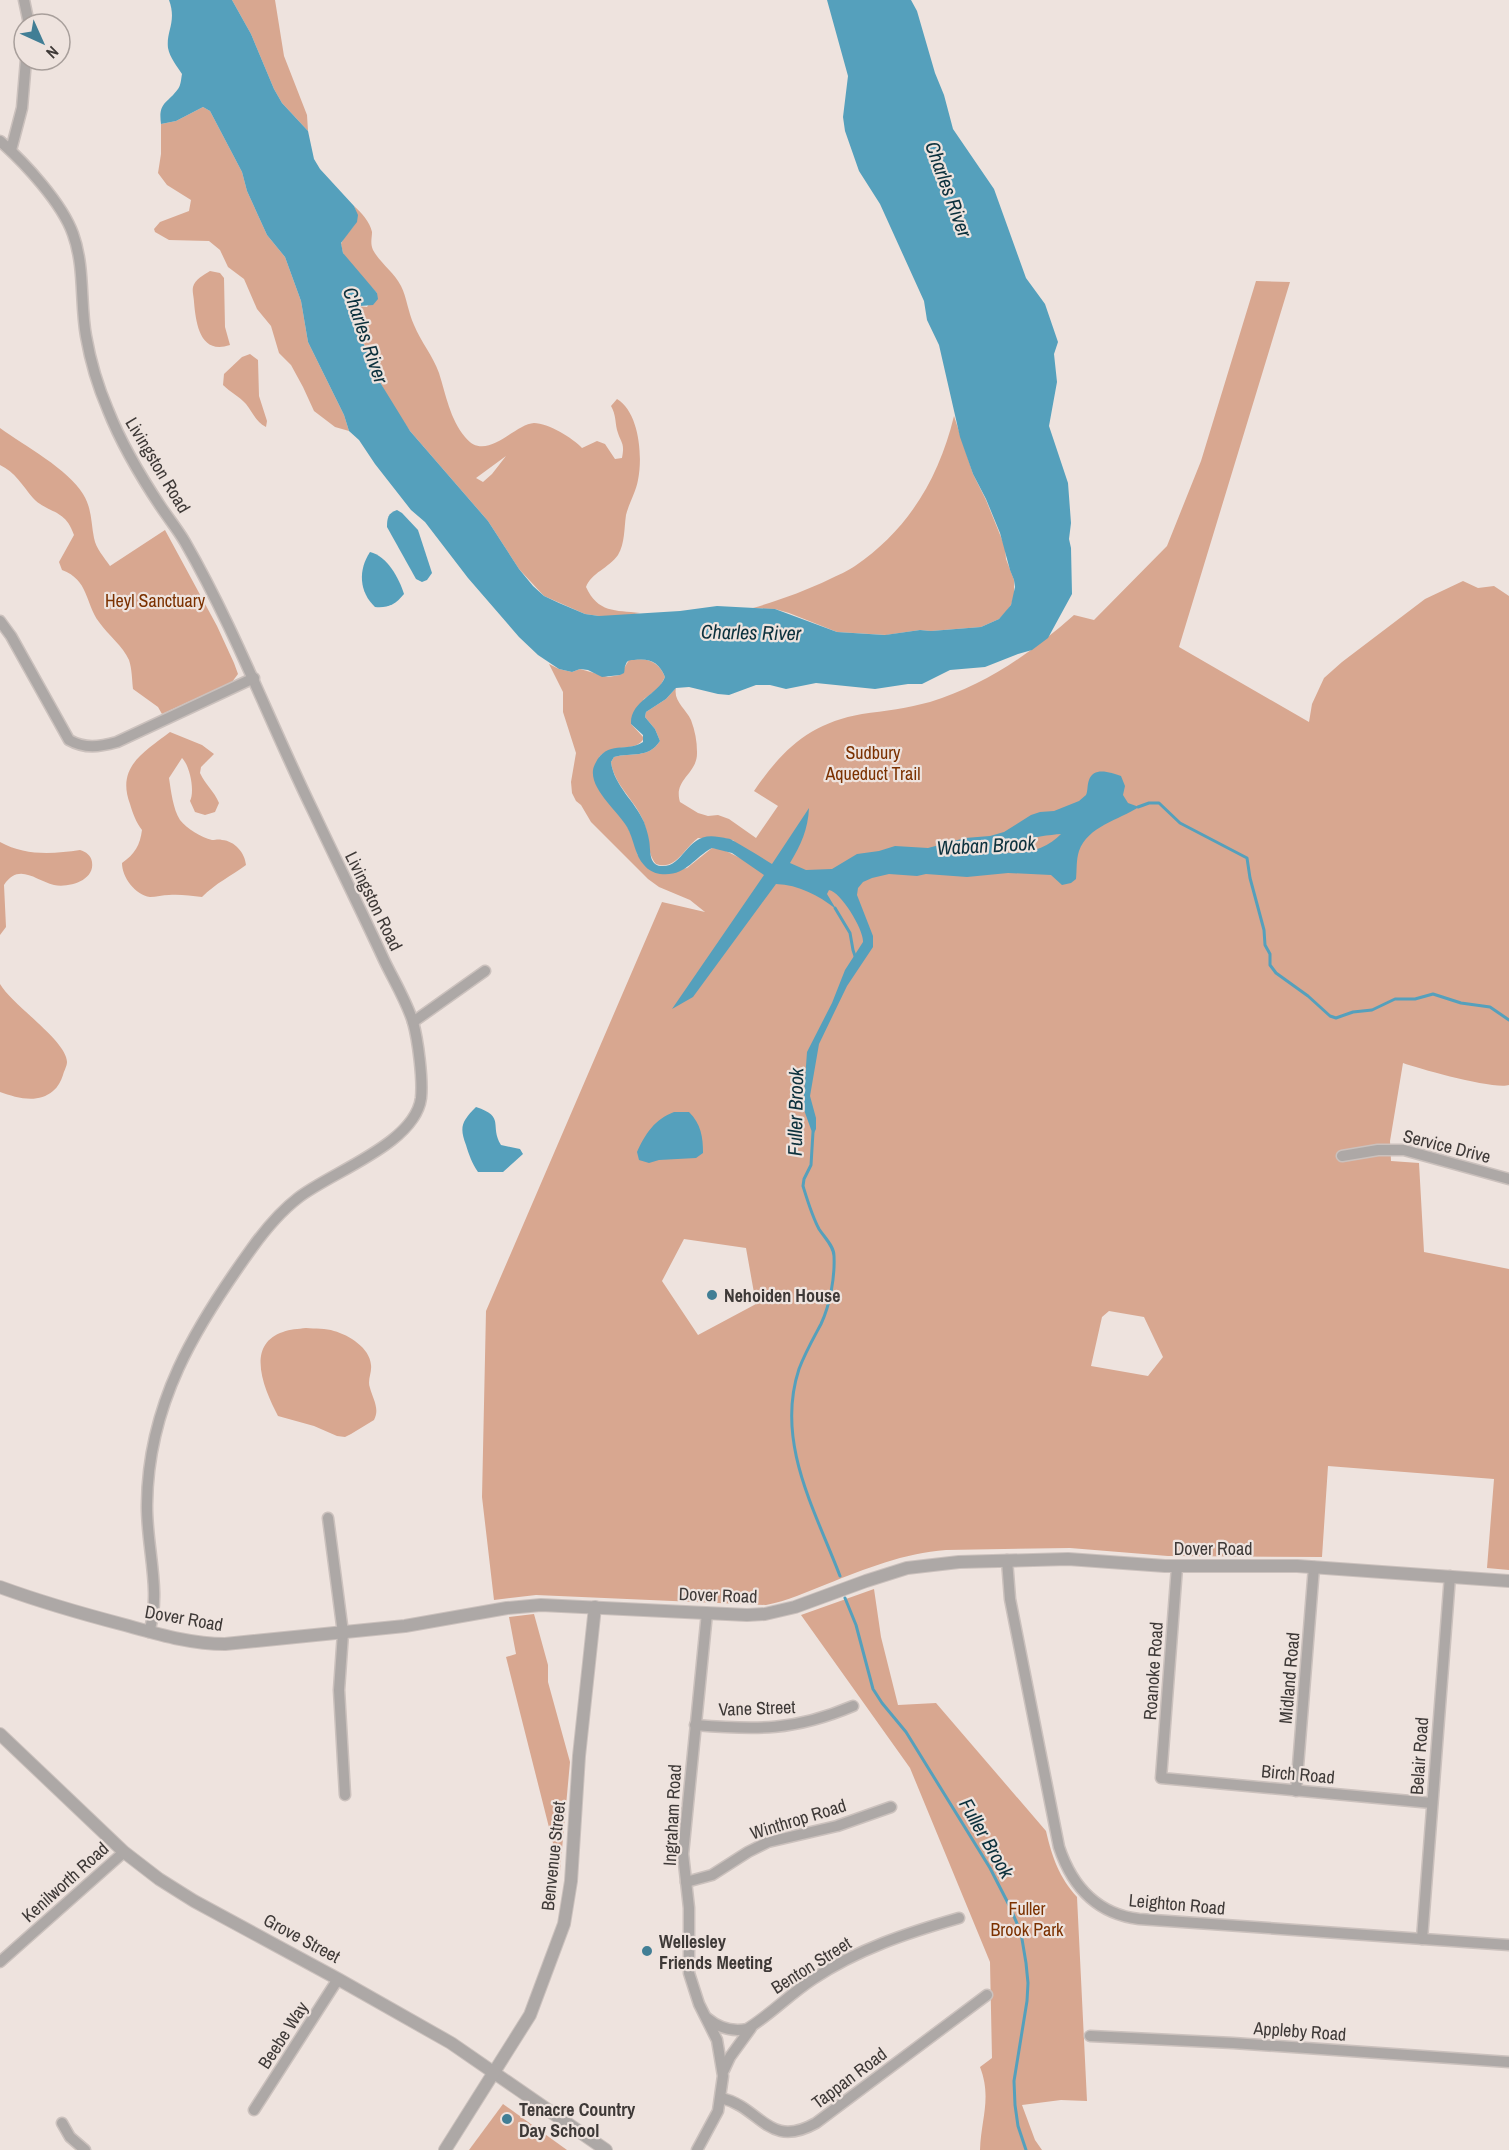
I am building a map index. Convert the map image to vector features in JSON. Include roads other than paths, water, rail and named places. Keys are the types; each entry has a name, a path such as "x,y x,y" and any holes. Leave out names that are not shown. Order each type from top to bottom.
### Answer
{"street":[{"path":"11,150 22,108 25,72"},
{"name":"Livingston Road","path":"0,141 11,150 62,210 74,237 82,280 86,336 105,403 117,433 159,505 184,540 254,678 291,765 413,1022 421,1075 418,1111 402,1130 378,1152 297,1198 254,1247 193,1336 161,1409 150,1459 147,1510 154,1608 149,1632"},
{"path":"0,621 11,636 69,740 80,746 98,747 117,742 254,678"},
{"path":"413,1022 484,971"},
{"name":"Service Drive","path":"1342,1156 1378,1150 1404,1150 1509,1179"},
{"path":"328,1518 343,1633 339,1699 345,1795"},
{"name":"Dover Road","path":"0,1587 72,1611 149,1632 189,1641 225,1644 417,1624 529,1605 553,1604 747,1615 775,1612 805,1604 907,1568 948,1562 1076,1559 1177,1567 1314,1567 1509,1581"},
{"name":"Leighton Road","path":"1007,1560 1010,1599 1059,1847 1071,1874 1092,1898 1115,1914 1139,1920 1509,1945"},
{"name":"Roanoke Road","path":"1161,1778 1177,1567"},
{"name":"Midland Road","path":"1296,1791 1314,1567"},
{"name":"Belair Road","path":"1422,1939 1450,1576"},
{"name":"Benvenue Street","path":"445,2150 530,2015 566,1914 571,1881 580,1745 595,1607"},
{"name":"Ingraham Road","path":"697,2150 715,2119 721,2098 723,2076 719,2047 693,1989 689,1973 689,1908 683,1836 707,1613"},
{"name":"Vane Street","path":"695,1725 787,1727 823,1718 853,1706"},
{"name":"Grove Street","path":"0,1734 124,1852 174,1890 451,2043 606,2150"},
{"name":"Birch Road","path":"1161,1778 1432,1803"},
{"name":"Winthrop Road","path":"686,1882 712,1875 768,1842 828,1828 891,1807"},
{"name":"Kenilworth Road","path":"0,1962 124,1852"},
{"name":"Benton Street","path":"723,2076 730,2057 754,2025 798,1989 848,1958 895,1938 958,1918"},
{"name":"Beebe Way","path":"254,2110 338,1979"},
{"name":"Tappan Road","path":"721,2098 734,2103 776,2130 789,2134 803,2131 987,1995"},
{"path":"705,2017 720,2027 733,2030 747,2029 754,2025"},
{"name":"Appleby Road","path":"1090,2036 1233,2043 1509,2062"},
{"path":"62,2123 70,2137 85,2150"}],"water":[{"name":"Charles River","path":"169,0 232,0 251,34 282,103 308,131 314,159 320,169 354,206 358,215 357,222 341,243 343,253 377,293 378,299 373,305 360,306 352,312 358,334 371,357 378,379 410,431 488,521 519,569 544,596 585,614 599,616 680,611 717,606 775,609 837,632 885,635 920,630 981,627 999,619 1011,605 1015,587 1000,533 973,474 960,437 939,345 927,320 924,301 880,204 859,171 845,131 843,117 848,76 827,0 911,0 917,11 953,129 994,189 1026,278 1045,304 1058,342 1054,354 1057,382 1049,426 1068,483 1072,594 1048,638 1032,650 985,667 950,670 922,684 875,689 816,683 786,689 770,685 756,685 729,695 689,687 676,688 666,699 646,712 645,717 655,729 660,741 645,753 614,757 611,762 613,771 620,786 644,822 652,860 661,866 676,861 692,844 708,836 731,839 772,864 809,808 803,837 790,863 806,870 832,869 857,854 895,846 928,848 965,838 990,836 1004,832 1031,815 1054,811 1079,801 1086,795 1091,776 1099,772 1121,776 1125,786 1123,795 1128,803 1139,807 1089,835 1079,851 1076,879 1071,883 1062,885 1051,875 1008,873 967,877 889,874 863,882 858,888 857,895 873,936 873,947 847,986 819,1044 810,1096 816,1118 816,1129 813,1135 803,1107 807,1052 832,1003 845,970 863,942 856,921 834,892 829,890 827,894 836,909 808,892 793,886 776,884 693,997 672,1009 764,875 732,853 712,848 676,873 660,874 651,871 641,861 627,827 598,789 593,772 600,756 611,749 630,747 643,742 643,735 631,724 632,716 639,704 657,689 665,677 663,672 653,662 632,660 628,661 624,673 602,677 588,670 580,669 572,672 559,669 538,655 519,637 468,578 425,522 411,510 359,440 349,431 344,415 308,342 301,301 285,257 267,235 247,191 242,172 210,111 203,107 176,121 161,124 162,107 179,87 182,74 168,48 172,20","holes":["1061,834 1041,848 1025,852 1000,851 1020,841"]},
{"path":"397,510 418,530 432,573 427,580 422,582 416,579 387,527 389,516"},
{"path":"370,552 387,563 402,588 404,594 391,605 375,607 363,588 363,566"},
{"path":"476,1107 491,1114 494,1118 501,1145 520,1149 523,1154 503,1172 478,1172 471,1159 462,1129 465,1120"},
{"path":"674,1112 689,1112 696,1121 703,1153 696,1158 659,1160 649,1163 639,1160 637,1152 647,1133 661,1119"}],"waterway":[{"name":"Waban Brook","path":"1138,807 1149,803 1159,803 1180,823 1247,858 1264,930 1265,945 1270,954 1270,965 1276,973 1308,996 1330,1016 1336,1018 1353,1012 1372,1010 1395,999 1415,999 1433,994 1461,1003 1490,1007 1509,1020"},
{"name":"Fuller Brook","path":"835,908 850,933 856,959"},
{"name":"Fuller Brook","path":"813,1132 811,1165 803,1186 816,1224 832,1249 834,1273 824,1316 799,1369 793,1396 792,1423 801,1475 840,1576"},
{"name":"Fuller Brook","path":"845,1598 856,1625 873,1689 906,1732 990,1868 1021,1933 1028,1983 1014,2081 1018,2126 1026,2150"}],"place":[{"name":"Nehoiden House","path":"712,1295"},
{"name":"Wellesley Friends Meeting","path":"647,1951"},
{"name":"Tenacre Country Day School","path":"507,2119"}],"park label":[{"name":"Heyl Sanctuary","path":"155,600"},
{"name":"Sudbury Aqueduct Trail","path":"873,762"},
{"name":"Fuller Brook Park","path":"1027,1918"}]}
